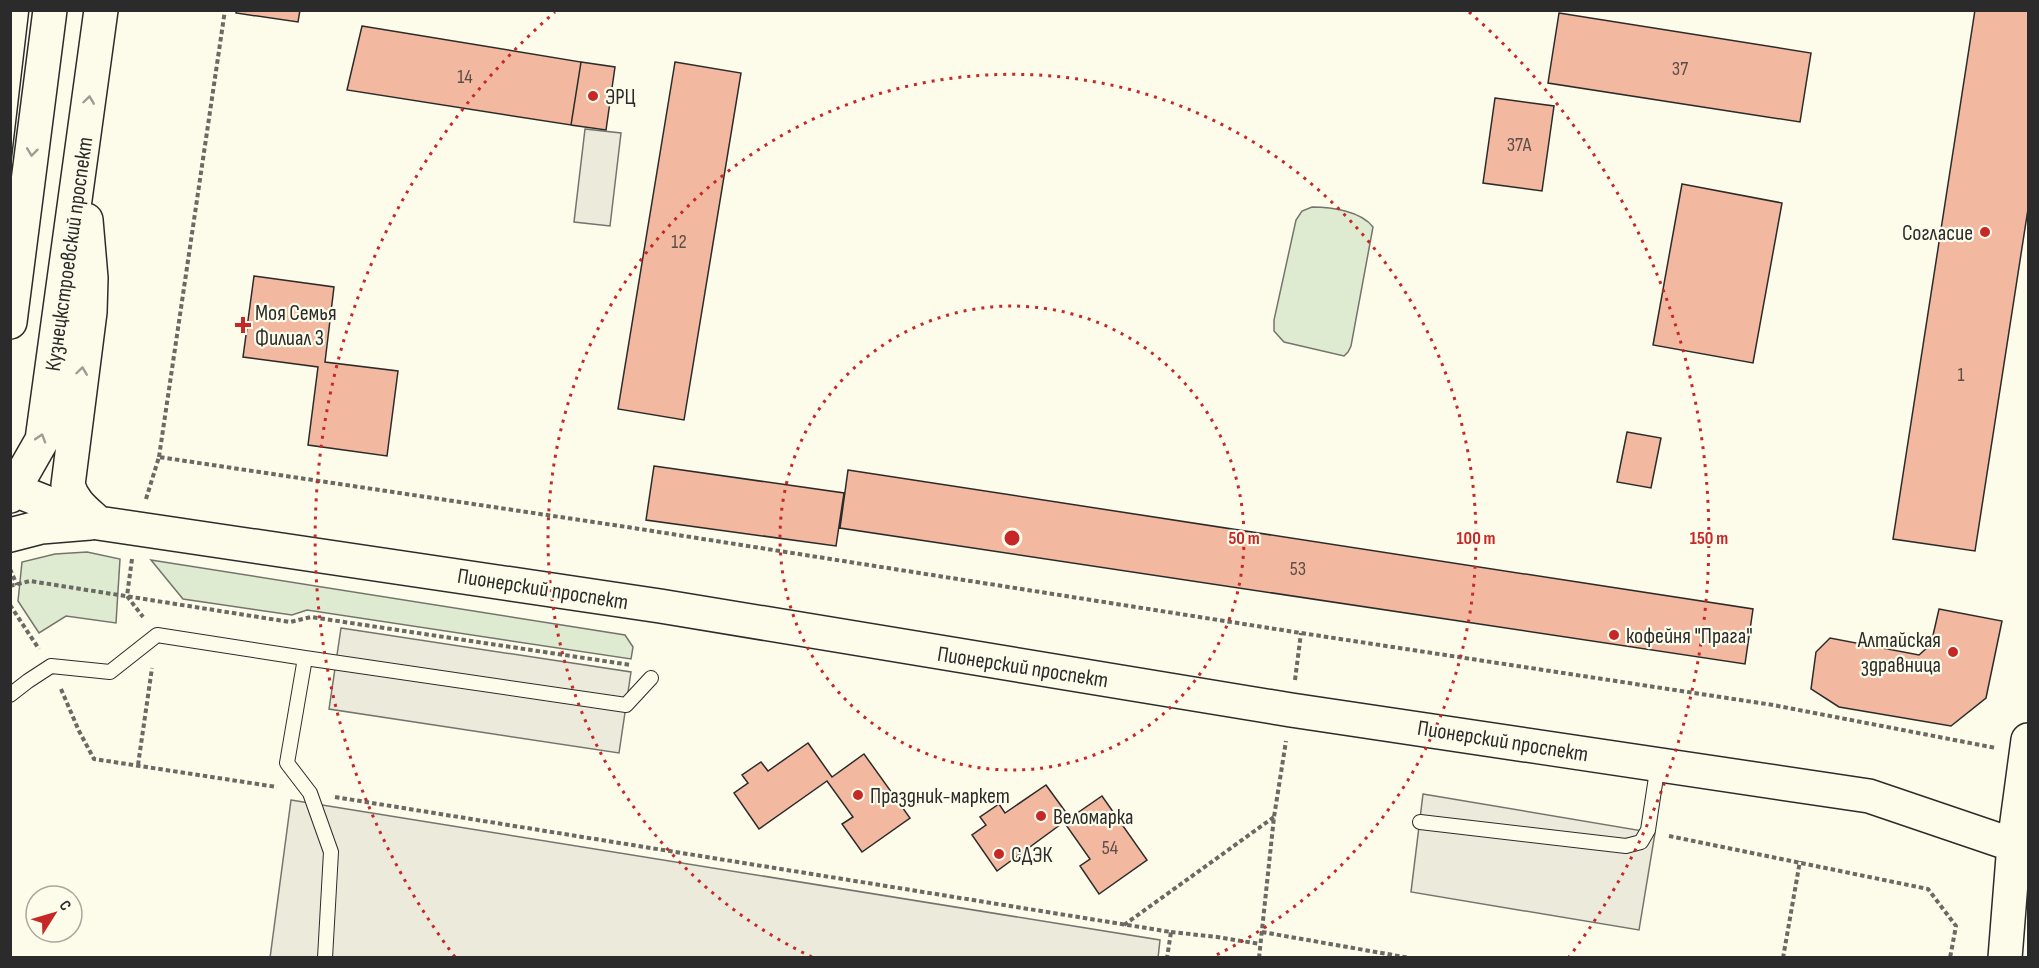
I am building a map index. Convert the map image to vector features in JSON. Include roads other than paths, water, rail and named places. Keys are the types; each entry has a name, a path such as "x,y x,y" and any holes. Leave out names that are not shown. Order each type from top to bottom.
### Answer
{"main road":[{"path":"10,322 50,10"},
{"name":"Кузнецкстроевский проспект","path":"12,486 42,440 101,10"},
{"path":"82,145 91,278 90,312 68,485 71,496 78,505 98,523"},
{"name":"Пионерский проспект","path":"12,486 98,523 660,606 1291,710 1869,796 2021,847"},
{"path":"10,535 41,527 98,523"},
{"path":"2005,957 2021,847 2028,747"}],"lane":[{"path":"10,695 51,666 110,672 157,635 626,705 651,678"},
{"path":"305,658 287,763 310,793 331,852 325,957"},
{"path":"1420,822 1626,846 1641,842 1647,832 1658,764"}],"tram line":[{"path":"10,18 11,10"},
{"path":"10,171 29,10"}],"place":[{"name":"ЭРЦ","path":"593,96"},
{"name":"Согласие","path":"1985,232"},
{"name":"Моя Семья Филиал 3","path":"243,325"},
{"name":"кофейня \"Прага\"","path":"1614,635"},
{"name":"Алтайская здравница","path":"1953,652"},
{"name":"Праздник-маркет","path":"858,795"},
{"name":"Веломарка","path":"1041,816"},
{"name":"СДЭК","path":"999,854"}]}
